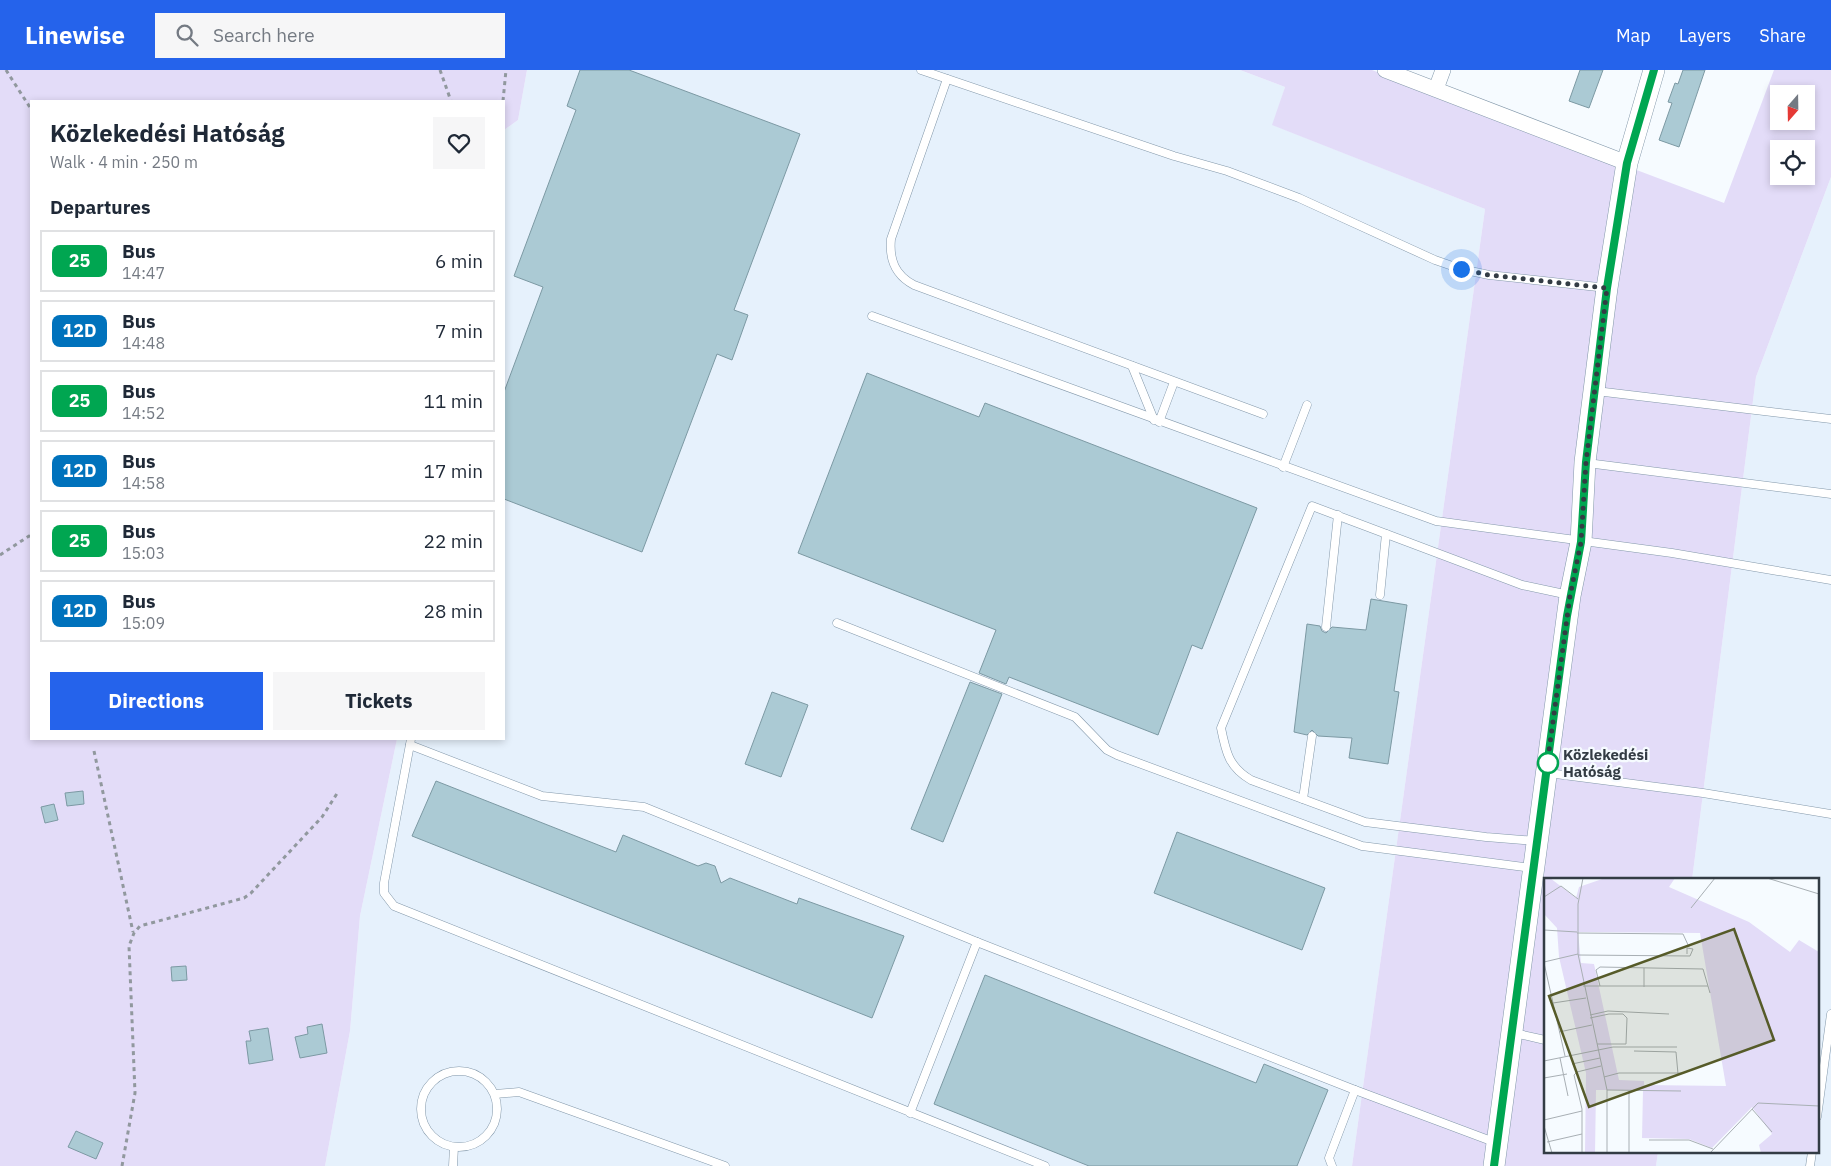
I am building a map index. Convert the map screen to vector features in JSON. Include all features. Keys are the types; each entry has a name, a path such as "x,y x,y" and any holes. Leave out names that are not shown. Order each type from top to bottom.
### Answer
{"street":[{"path":"1385,70 1627,163"},
{"path":"1436,89 1443,70"},
{"path":"1494,1166 1570,596 1581,542 1586,462 1607,288 1627,163 1654,70"}],"lane":[{"path":"921,70 1174,156 1227,171 1299,198 1435,260 1461,269 1489,275 1607,288"},
{"path":"948,79 891,239 891,258 894,267 905,280 914,285 1263,414"},
{"path":"872,316 1283,467 1436,521 1672,553 1831,580"},
{"path":"1132,366 1157,421"},
{"path":"1157,421 1174,382"},
{"path":"1594,390 1831,419"},
{"path":"1283,467 1307,405"},
{"path":"1586,462 1831,494"},
{"path":"1538,841 1365,822 1303,800 1251,780 1238,772 1226,752 1222,728 1312,506 1522,585 1570,596"},
{"path":"1326,627 1338,515"},
{"path":"1380,595 1386,534"},
{"path":"837,623 1075,717 1107,750 1159,772 1362,846 1534,868"},
{"path":"1303,800 1312,736"},
{"path":"1045,1166 394,906 384,893 384,883 410,742 542,796 644,807 976,942 1355,1090 1498,1143"},
{"path":"1546,773 1703,793 1831,814"},
{"path":"910,1113 976,942"},
{"path":"1818,1104 1831,1014"},
{"path":"1512,1032 1544,1040"},
{"path":"458,1070 468,1071 484,1079 495,1094 498,1114 490,1133 474,1145 454,1147 444,1144 427,1131 421,1111 426,1090 441,1075 458,1070"},
{"path":"1332,1166 1329,1158 1355,1090"},
{"path":"495,1094 519,1092 725,1166"},
{"path":"453,1166 454,1147"}],"path":[{"path":"6,70 30,107"},
{"path":"440,70 451,100"},
{"path":"503,100 506,70"},
{"path":"0,555 30,536"},
{"path":"94,752 134,933"},
{"path":"122,1166 135,1093 129,946 134,933 140,926 244,898 251,893 322,817 338,792"}],"shaded area":[{"path":"0,70 527,70 518,120 505,129 505,100 30,100 30,740 397,740 360,916 350,1031 325,1166 0,1166"},
{"path":"527,70 1240,70 1285,87 1273,125 1485,209 1352,1166 325,1166 350,1031 360,916 397,740 505,740 505,129 518,120"},
{"path":"1240,70 1372,70 1724,203 1774,70 1831,70 1831,177 1756,377 1692,878 1544,878 1544,1154 1658,1154 1656,1166 1352,1166 1485,209 1272,125 1285,87"},
{"path":"1831,177 1831,1166 1656,1166 1658,1154 1818,1154 1818,878 1692,878 1756,377"}],"building":[{"path":"580,70 629,70 800,134 734,310 748,315 732,360 717,354 642,552 505,499 505,389 543,287 514,276 576,110 567,106"},
{"path":"1580,70 1603,70 1589,108 1569,101"},
{"path":"1683,70 1705,70 1679,147 1659,140 1672,103 1668,102 1675,83 1678,84"},
{"path":"867,373 979,417 985,403 1257,508 1202,649 1192,645 1158,735 1009,677 1006,684 979,673 996,630 798,553"},
{"path":"1371,599 1407,605 1394,691 1399,692 1388,764 1349,758 1352,738 1318,736 1312,730 1307,735 1294,732 1307,624 1320,626 1322,631 1326,633 1332,627 1366,630"},
{"path":"970,682 1002,694 943,842 911,829"},
{"path":"772,692 808,705 781,777 745,764"},
{"path":"436,781 616,852 623,835 698,866 706,863 715,866 721,883 730,878 797,904 799,898 904,936 872,1018 412,836"},
{"path":"83,791 84,804 67,806 65,793"},
{"path":"54,804 58,820 45,823 41,807"},
{"path":"1177,832 1325,888 1302,950 1154,893"},
{"path":"186,966 187,980 172,981 171,967"},
{"path":"985,975 1256,1083 1264,1064 1328,1090 1297,1166 1089,1166 934,1104"},
{"path":"322,1024 327,1053 300,1058 295,1037 308,1034 307,1027"},
{"path":"268,1028 273,1060 249,1064 246,1041 251,1041 249,1031"},
{"path":"76,1131 103,1143 96,1159 68,1147"}],"bus line":[{"name":"25","path":"1494,1166 1567,616 1581,542 1586,462 1607,288 1627,163 1654,70"}],"place":[{"name":"Közlekedési Hatóság","path":"1548,763"}],"route":[{"path":"1461,269 1489,275 1607,288 1586,462 1581,542 1570,596 1546,773 1548,763"}]}
